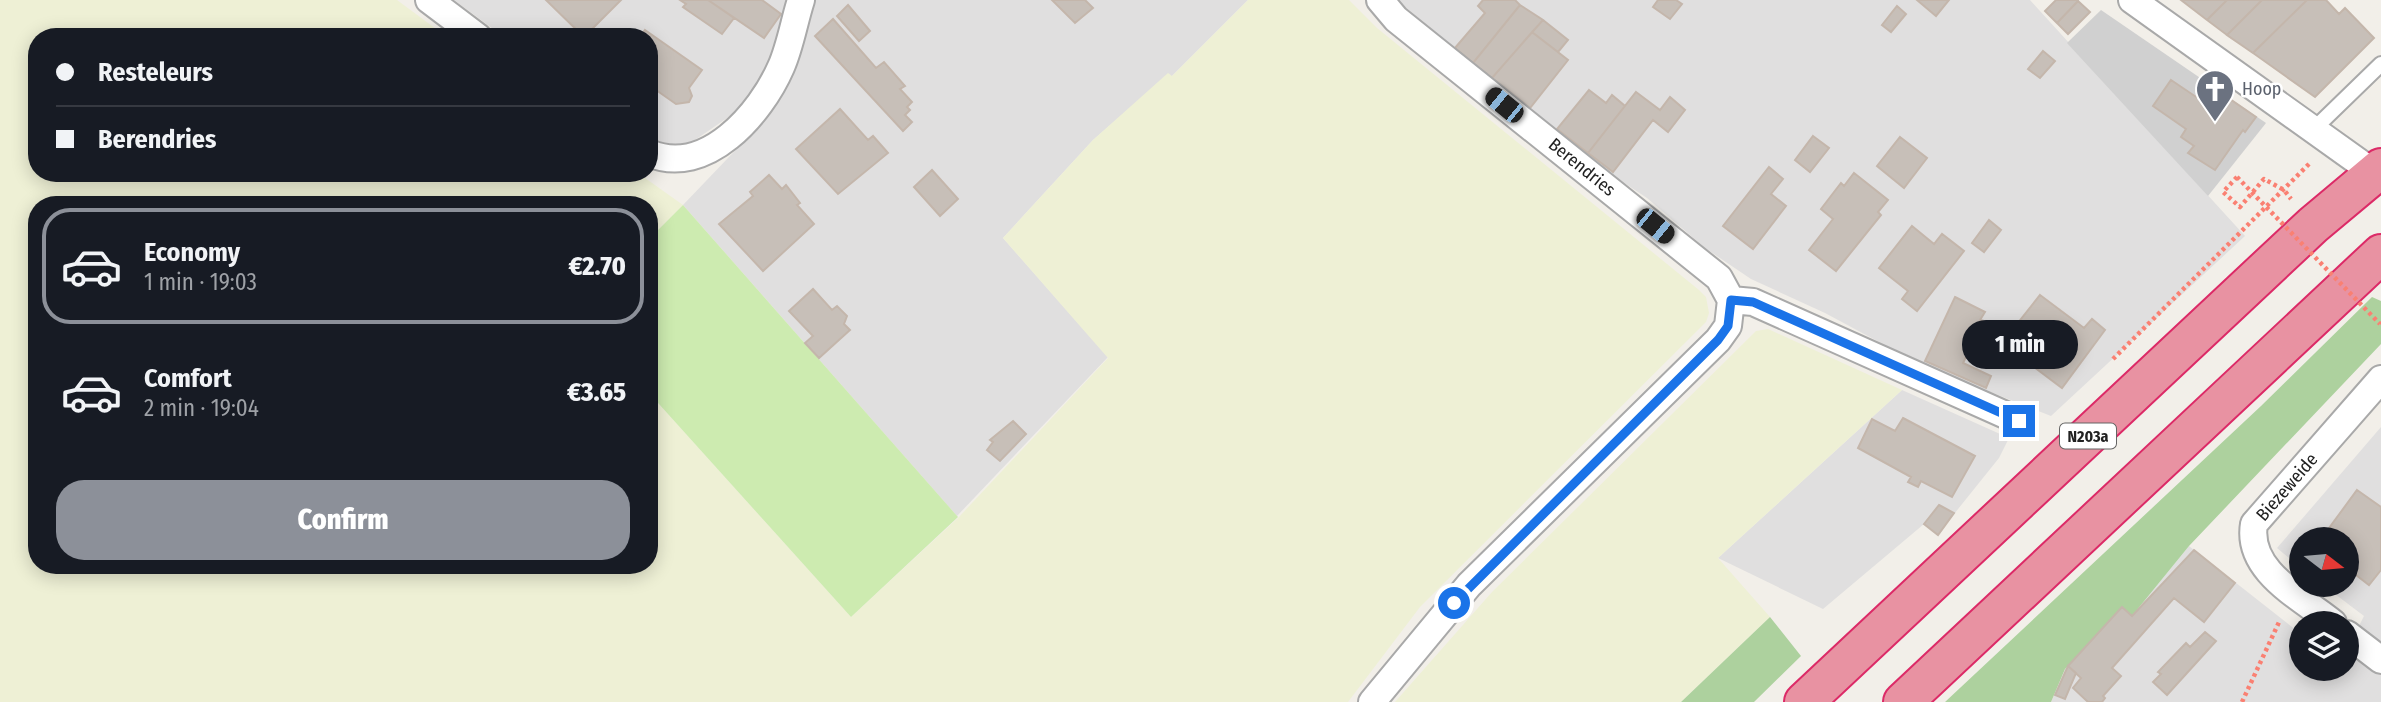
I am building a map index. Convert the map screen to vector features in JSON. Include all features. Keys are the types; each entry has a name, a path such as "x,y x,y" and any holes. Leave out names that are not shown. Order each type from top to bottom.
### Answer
{"highway":[{"name":"N203a","path":"1804,702 2313,225 2379,173"},
{"path":"1903,702 2381,254"}],"street":[{"path":"429,0 466,28"},
{"path":"658,155 675,158 698,154 721,143 757,108 781,67 801,0"},
{"name":"Berendries","path":"1380,0 1396,19 1719,278 1731,300"},
{"path":"2132,0 2379,173"},
{"path":"1372,702 1469,585 1718,340 1728,326 1731,300 1764,307 2019,421"},
{"name":"Biezeweide","path":"2289,588 2262,565 2251,539 2254,524 2381,379"},
{"name":"Biezeweide","path":"2300,597 2318,611"},
{"path":"2359,643 2381,660"}],"lane":[{"path":"2323,135 2381,64"}],"path":[{"path":"2106,367 2284,190 2323,135"},
{"path":"2284,190 2264,180 2240,207 2223,192 2237,177 2381,323"},
{"path":"2242,702 2290,597"}],"shaded area":[{"path":"454,0 1248,0 1171,77 1169,74 1093,140 1003,238 1108,357 957,516 683,205 750,135 730,116 692,142 676,145 658,142 658,28 492,28"},
{"path":"1397,0 2030,0 2245,236 2051,416 1922,365 1825,313 1751,279 1705,248 1647,198 1573,149"},
{"path":"2101,10 2266,123 2208,196 2067,43"},
{"path":"1902,390 2009,438 1999,458 1938,534 1924,524 1823,609 1718,558"},
{"path":"2381,427 2381,702 2051,702 2065,669 2122,607 2132,616 2189,546 2289,625 2289,681 2359,681 2359,626 2364,616 2339,597 2359,597 2359,527 2295,527"},
{"path":"2289,534 2289,558 2277,548"}],"green space":[{"path":"0,0 397,0 435,28 28,28 28,182 651,182 683,205 658,230 658,196 28,196 28,574 658,574 658,403 851,617 958,518 1108,358 1003,238 1093,140 1168,73 1172,76 1248,0 1349,0 1377,28 1706,297 1709,313 1706,322 1420,607 1348,702 0,702"},
{"path":"683,205 958,517 851,617 658,403 658,230"},
{"path":"2372,297 2381,301 2381,344 2189,546 2132,616 2122,607 2065,669 2051,702 1945,702 2261,406"},
{"path":"1768,329 1902,390 1718,558 1770,617 1681,702 1395,702 1492,592 1756,331"},
{"path":"1770,617 1801,656 1754,702 1681,702"}],"building":[{"path":"546,0 621,0 593,28 575,28"},
{"path":"680,0 708,0 734,18 722,34 683,7 686,4"},
{"path":"708,0 762,0 781,14 764,38"},
{"path":"1052,0 1085,0 1093,8 1075,23"},
{"path":"1483,0 1515,0 1520,5 1473,63 1455,48 1485,13 1478,6"},
{"path":"1658,0 1676,0 1682,4 1670,19 1653,7"},
{"path":"1917,0 1949,0 1936,16"},
{"path":"2056,0 2078,0 2057,23 2045,11"},
{"path":"2181,0 2227,0 2207,20"},
{"path":"2227,0 2262,0 2227,35 2207,20"},
{"path":"2262,0 2307,0 2253,53 2227,35"},
{"path":"2307,0 2326,0 2339,14 2345,8 2374,38 2315,97 2253,53"},
{"path":"2078,1 2090,12 2068,34 2057,23"},
{"path":"848,5 870,31 859,41 837,16"},
{"path":"1520,5 1543,20 1492,78 1473,63"},
{"path":"1897,6 1906,14 1891,32 1882,25"},
{"path":"833,19 876,68 884,62 905,86 900,89 912,102 905,115 912,122 903,131 815,36"},
{"path":"1543,20 1568,40 1558,52 1532,32"},
{"path":"1532,32 1568,60 1530,108 1492,78"},
{"path":"658,39 702,70 689,88 692,96 689,102 676,104 658,91"},
{"path":"2043,51 2055,61 2040,78 2028,69"},
{"name":"Hoop","path":"2171,80 2211,107 2221,93 2256,117 2245,132 2243,130 2215,170 2188,153 2194,146 2181,137 2186,129 2153,106"},
{"path":"1589,90 1606,103 1612,95 1625,106 1588,153 1557,129"},
{"path":"1636,92 1660,110 1670,97 1685,110 1668,132 1653,120 1613,172 1588,153"},
{"path":"840,109 868,140 873,136 888,153 838,194 796,149"},
{"path":"1813,136 1829,148 1810,172 1795,160"},
{"path":"1900,137 1927,158 1904,188 1877,166"},
{"path":"1769,167 1783,179 1771,194 1786,206 1753,249 1723,226"},
{"path":"932,170 958,199 940,216 914,187"},
{"path":"1854,173 1888,200 1878,212 1881,215 1836,271 1809,250 1833,219 1821,209 1841,183 1844,186"},
{"path":"769,175 782,189 786,185 800,203 797,205 814,224 763,271 719,224 753,196 750,192"},
{"path":"1989,220 2001,230 1984,252 1972,243"},
{"path":"1912,226 1934,244 1942,234 1964,251 1917,311 1902,299 1908,291 1879,268"},
{"path":"813,289 832,310 837,306 847,316 844,324 850,330 819,358 805,343 813,336 789,311"},
{"path":"2040,295 2084,328 2092,319 2105,330 2062,388 2002,343"},
{"path":"1955,297 1985,312 1980,320 1984,321 1963,363 1991,376 1986,388 1925,361"},
{"path":"1903,418 1975,456 1952,497 1921,481 1918,487 1908,482 1911,477 1858,448 1872,419 1895,431"},
{"path":"1013,421 1026,434 1000,461 987,450 993,442 990,440"},
{"path":"2357,490 2381,507 2381,570 2369,585 2359,577 2359,527 2330,527"},
{"path":"1939,505 1954,513 1938,535 1924,524"},
{"path":"2194,550 2235,583 2204,622 2174,598 2112,668 2121,676 2103,696 2105,698 2102,702 2088,702 2073,688 2081,678 2068,666 2122,607 2132,616"},
{"path":"2205,632 2216,641 2167,695 2153,682 2161,674 2158,672 2186,643 2190,647"},
{"path":"2068,666 2076,673 2065,699 2055,695"}],"place":[{"name":"Hoop","path":"2215,123"}],"route":[{"path":"1454,603 1469,585 1718,340 1728,326 1731,300 1753,302 2019,421"}]}
